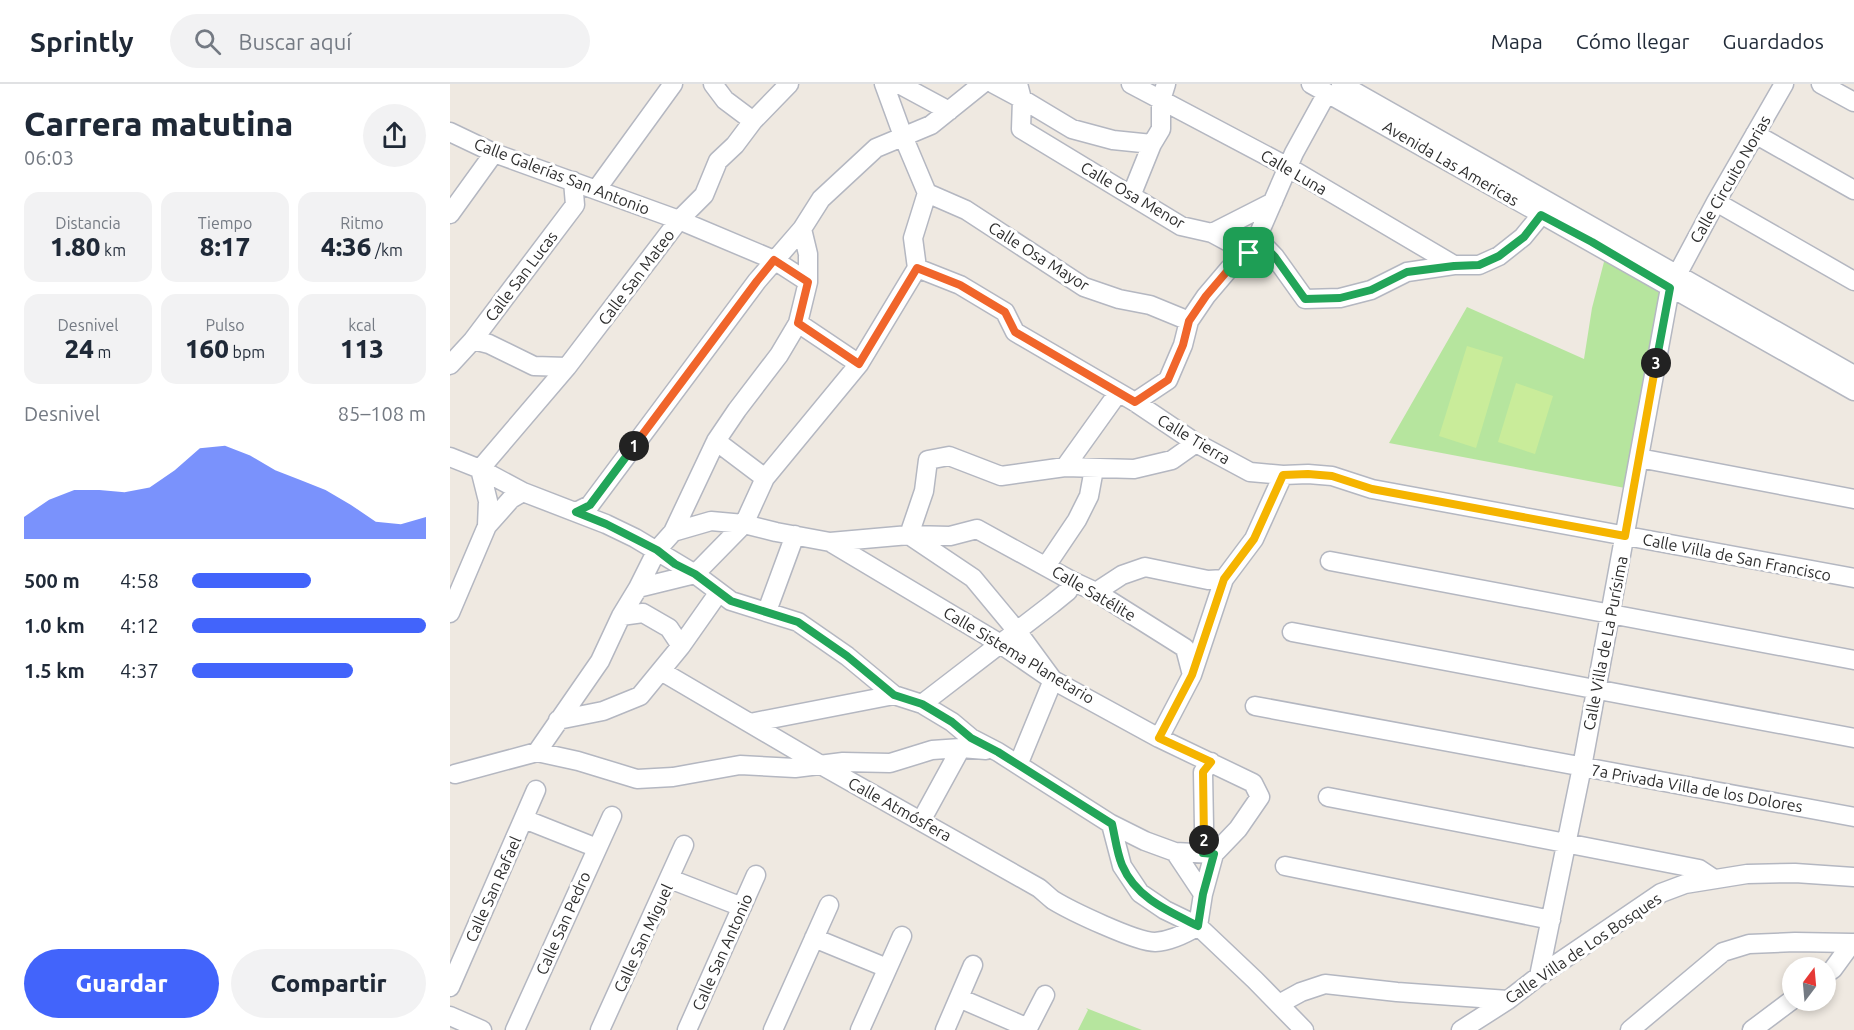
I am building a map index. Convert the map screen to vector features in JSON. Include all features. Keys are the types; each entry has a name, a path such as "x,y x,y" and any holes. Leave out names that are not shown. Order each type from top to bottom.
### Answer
{"street":[{"path":"596,190 673,84"},
{"path":"713,84 725,100 753,121"},
{"name":"Calle San Mateo","path":"480,470 567,368 679,220 704,195 718,161 789,84"},
{"path":"638,588 695,574 744,524 765,478 859,364 917,268 913,238 927,194 884,84"},
{"path":"899,84 949,111"},
{"path":"576,512 590,505 750,290 802,229 820,199 876,148 931,125 982,84"},
{"path":"994,84 1020,91 1072,129 1113,140 1152,144"},
{"name":"Calle Luna","path":"1131,84 1164,92 1454,266"},
{"name":"Avenida Las Americas","path":"1311,84 1334,89 1548,200 1656,271"},
{"name":"Calle Circuito Norias","path":"1673,281 1784,84"},
{"path":"1821,84 1854,102"},
{"path":"1135,402 1168,380 1183,345 1189,321 1206,296 1253,245 1288,167 1334,89"},
{"name":"Avenida Las Americas","path":"1334,89 1541,215 1656,271"},
{"name":"Calle Osa Menor","path":"1020,91 1021,129 1181,226 1253,245 1275,257 1305,299 1340,298 1371,290 1407,272 1454,266"},
{"path":"1131,196 1152,144 1161,129 1164,92"},
{"name":"Calle Galerías San Antonio","path":"450,132 494,153 679,220 774,260 808,282"},
{"path":"1755,134 1854,190"},
{"path":"450,214 494,153"},
{"name":"Calle San Lucas","path":"450,365 473,340 575,205 573,181"},
{"name":"Calle Osa Mayor","path":"927,194 966,210 1084,287 1119,299 1150,305 1189,321"},
{"path":"1212,233 1273,202"},
{"path":"1716,202 1854,281"},
{"path":"1454,266 1479,265 1499,256 1524,237 1541,215"},
{"path":"537,752 600,660 657,550 673,532 716,441 780,355 798,323 808,282 808,254 802,229"},
{"name":"Calle Tierra","path":"917,268 960,285 1005,312 1015,332 1135,402 1196,443 1250,472 1332,476 1372,489"},
{"path":"1656,271 1854,391"},
{"path":"1673,281 1854,375"},
{"name":"Calle Villa de La Purísima","path":"1539,976 1582,767 1673,281"},
{"path":"798,323 859,364"},
{"path":"473,340 489,344 534,366 567,368"},
{"path":"1065,467 1118,393"},
{"path":"716,441 765,478"},
{"path":"909,535 924,490 928,460 949,456 1001,476 1065,467 1134,469 1172,460 1196,443"},
{"path":"450,458 523,492 606,524 657,550 675,564 695,574 731,601 798,622 847,656 894,695 922,704 952,722 971,738 1020,760 1112,824 1145,841 1175,852 1208,854"},
{"path":"1639,458 1854,499"},
{"path":"1046,566 1077,520 1089,496 1094,469"},
{"path":"450,613 487,526 489,501 480,470"},
{"path":"1159,738 1192,675 1224,579 1254,539 1283,475"},
{"name":"Calle Villa de San Francisco","path":"1372,489 1854,579"},
{"path":"487,526 511,499 523,492"},
{"path":"673,532 711,521 744,524 830,542 909,535 973,578 1053,680 1020,760"},
{"name":"Calle Satélite","path":"909,535 950,536 977,528 1096,592 1185,648 1192,675"},
{"path":"767,611 795,536"},
{"name":"Calle Sistema Planetario","path":"830,542 999,643 1053,680 1159,738 1253,783 1260,797 1238,829 1208,854"},
{"path":"1330,561 1848,658"},
{"path":"1096,592 1122,575 1145,567 1208,580 1224,579"},
{"path":"922,704 1068,591 1072,581"},
{"path":"558,720 603,711 640,696 681,646 719,592"},
{"path":"621,616 643,613 669,628 681,646"},
{"path":"1292,632 1854,738"},
{"name":"Calle Atmósfera","path":"661,671 821,765 1039,888 1052,899 1142,941 1156,942 1181,936 1198,926"},
{"path":"750,723 894,695"},
{"name":"7a Privada Villa de los Dolores","path":"1255,706 1854,817"},
{"path":"451,774 537,752 637,778 674,777 740,765 795,768 843,762 890,763 932,750 961,748 998,752"},
{"path":"921,821 961,748"},
{"path":"1198,926 1208,854 1204,827 1203,772 1211,762"},
{"name":"Calle San Rafael","path":"450,987 536,790"},
{"path":"1328,797 1699,869 1714,879"},
{"name":"Calle San Pedro","path":"515,1030 612,816"},
{"path":"524,819 597,848"},
{"path":"1112,824 1122,866 1140,893 1165,910 1198,926 1304,1030"},
{"name":"Calle San Miguel","path":"600,1030 684,845"},
{"path":"1175,852 1203,894"},
{"path":"1285,866 1551,920"},
{"name":"Calle Villa de Los Bosques","path":"1461,1030 1661,893 1685,884 1747,874 1786,873 1854,877"},
{"name":"Calle San Antonio","path":"687,1030 756,874"},
{"path":"670,879 742,907"},
{"path":"773,1030 829,905"},
{"path":"860,1030 902,936"},
{"path":"814,938 887,968"},
{"path":"1836,965 1853,943"},
{"path":"1630,1030 1722,952 1749,944 1853,943"},
{"path":"945,1030 973,965"},
{"path":"1279,1004 1301,992 1325,984 1397,992 1508,999"},
{"path":"958,998 1028,1029 1045,995"},
{"path":"1752,1030 1782,1008"},
{"path":"450,1016 482,1030"}],"green space":[{"path":"1605,258 1661,289 1625,488 1389,443 1467,307 1584,359 1592,308"},
{"path":"1467,346 1503,357 1476,448 1439,436"},
{"path":"1516,383 1553,396 1535,454 1498,442"},
{"path":"1086,1008 1142,1030 1078,1030 1088,1010"}],"route":[{"path":"1541,215 1670,288 1625,536 1372,489 1332,476 1283,475 1254,539 1224,579 1192,675 1159,738 1211,762 1203,772 1203,853 1214,854 1203,894 1198,926 1165,910 1140,893 1122,866 1112,824 998,752 971,738 952,722 922,704 894,695 847,656 798,622 731,601 695,574 675,564 657,550 606,524 576,512 590,505 774,260 808,282 798,323 859,364 917,268 960,285 1005,312 1015,332 1135,402 1168,380 1183,345 1189,321 1229,269 1249,253 1257,238 1275,257 1305,299 1340,298 1371,290 1407,272 1479,265 1499,256 1524,237 1541,215"}]}
